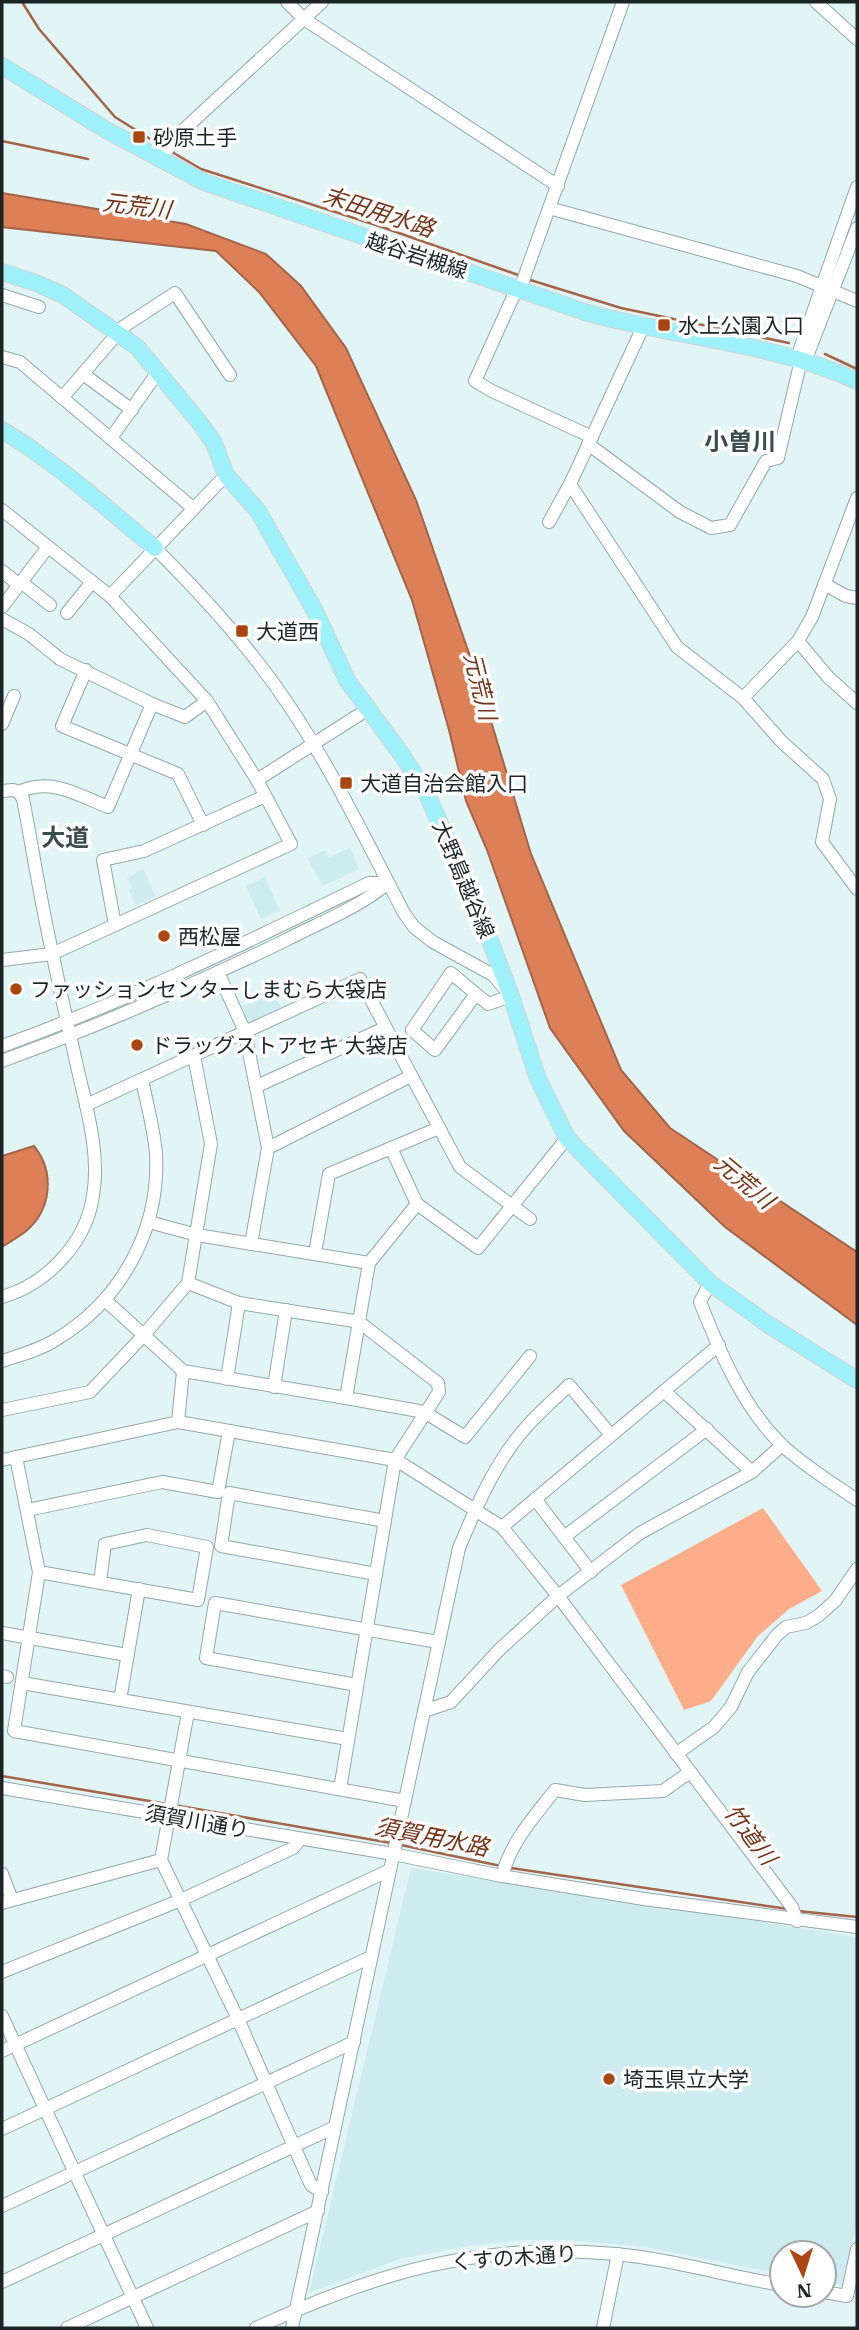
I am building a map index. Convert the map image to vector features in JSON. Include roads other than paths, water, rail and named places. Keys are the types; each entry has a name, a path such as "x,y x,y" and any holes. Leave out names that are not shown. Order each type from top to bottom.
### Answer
{"main road":[{"name":"越谷岩槻線","path":"2,66 164,153 226,191 521,282 588,313 801,360 857,381"},
{"name":"大野島越谷線","path":"2,272 40,284 63,295 137,347 214,443 226,475 258,511 315,611 347,680 428,794 462,869 511,996 538,1079 567,1138 710,1283 769,1325 857,1380"},
{"path":"2,430 26,444 69,477 155,548"}],"street":[{"path":"287,2 304,19 558,186"},
{"path":"164,153 190,124 322,2"},
{"path":"624,2 521,282 475,381 590,440 680,512 711,528 730,525 766,461 778,458 801,360 809,351 857,187"},
{"path":"816,2 857,39"},
{"path":"550,208 797,276 857,301"},
{"path":"827,288 857,228"},
{"path":"2,295 35,305 40,284"},
{"path":"62,398 118,332 175,293 230,375"},
{"path":"549,522 570,484 643,327"},
{"path":"2,356 20,362 193,508"},
{"path":"111,438 158,372"},
{"path":"83,374 132,410"},
{"path":"110,596 226,475"},
{"path":"570,484 677,647 743,698 782,742 823,779 830,799 821,842 857,889"},
{"path":"743,698 798,641 812,617 857,498"},
{"path":"2,510 110,596 206,701 257,780 291,844 52,954 2,960"},
{"path":"2,607 48,547"},
{"path":"155,548 253,656 313,744 414,927 433,942 493,975 511,996 488,1004 451,973 412,1030 435,1050 476,994"},
{"path":"2,571 50,605"},
{"path":"67,613 92,582"},
{"path":"824,584 846,596 857,598"},
{"path":"2,619 29,634 60,659 152,704 185,717 206,701"},
{"path":"798,641 828,677 857,703"},
{"path":"86,670 62,726 178,774 203,825"},
{"path":"2,724 14,696"},
{"path":"19,792 30,787 52,785 108,807 152,704"},
{"path":"257,780 368,709"},
{"path":"2,791 19,792 23,799 52,954 86,1105 95,1173 93,1197 74,1244 59,1263 37,1280 2,1297"},
{"path":"115,925 103,860 145,851 265,796"},
{"path":"2,1046 68,1021 212,958 369,883 388,883"},
{"path":"2,1061 71,1036 218,972 371,898 388,883"},
{"path":"218,972 245,1032 268,1147 251,1244"},
{"path":"86,1105 360,979 460,1167 530,1219"},
{"path":"257,1086 385,1028"},
{"path":"2,1410 90,1392 188,1283 211,1144 194,1056"},
{"path":"268,1147 411,1076"},
{"path":"2,1361 35,1350 79,1324 105,1300 127,1271 149,1222 155,1188 156,1152 142,1080"},
{"path":"315,1253 329,1174 439,1128"},
{"path":"391,1148 417,1205 478,1248 567,1138"},
{"path":"346,1398 369,1263 417,1205"},
{"path":"149,1222 197,1235 369,1263"},
{"path":"188,1283 239,1303 359,1323 439,1383 439,1392 395,1460 340,1789"},
{"path":"710,1283 700,1302 736,1382 782,1445 807,1466 857,1500"},
{"path":"105,1300 183,1371 425,1413 465,1437 530,1356"},
{"path":"227,1379 239,1303"},
{"path":"274,1387 286,1310"},
{"path":"502,1527 719,1345"},
{"path":"178,1422 183,1371"},
{"path":"292,2328 460,1548 475,1509 495,1471 527,1425 569,1385 611,1435"},
{"path":"664,1391 752,1472"},
{"path":"2,1460 178,1422 395,1460 502,1527 558,1596 792,1907 797,1921"},
{"path":"564,1537 707,1429"},
{"path":"27,1510 162,1482 218,1492 229,1432"},
{"path":"424,1711 450,1702 499,1650 558,1596 640,1533 752,1472 782,1445"},
{"path":"16,1457 39,1572 14,1731 405,1801"},
{"path":"376,1574 221,1546 229,1493 385,1521"},
{"path":"535,1499 591,1572"},
{"path":"39,1572 198,1600 207,1548 147,1535 105,1544 100,1581"},
{"path":"676,1754 714,1727 731,1707 748,1672 777,1634 818,1616 835,1601 857,1569"},
{"path":"120,1700 139,1589"},
{"path":"357,1685 205,1658 215,1604 438,1642"},
{"path":"2,1633 127,1655"},
{"path":"22,1683 348,1739"},
{"path":"188,1712 161,1860 238,2019 311,2185 322,2192"},
{"path":"502,1876 517,1837 555,1790 585,1795 663,1791 690,1772"},
{"name":"須賀川通り","path":"3,1792 169,1816 393,1854 502,1876 797,1921 857,1927"},
{"path":"2,1972 181,1900 293,1848 300,1840"},
{"path":"2,1874 7,1902 161,1860"},
{"path":"2,2051 390,1870"},
{"path":"2,2129 372,1957"},
{"path":"2,2016 147,2328"},
{"path":"2,2206 354,2042"},
{"path":"2,2282 335,2127"},
{"path":"67,2328 318,2211"},
{"path":"838,2294 847,2296 857,2249"},
{"name":"くすの木通り","path":"256,2328 373,2280 411,2269 462,2259 534,2252 618,2254 768,2282"},
{"path":"603,2328 618,2254"}],"water":[{"name":"元荒川","path":"2,193 186,224 266,254 301,286 346,348 416,500 481,688 531,854 621,1070 670,1128 857,1252 857,1325 725,1227 624,1131 550,1028 487,850 466,801 412,600 316,366 259,292 216,251 2,227"},
{"path":"34,1146 41,1156 48,1179 45,1202 34,1223 2,1247 2,1156"}],"waterway":[{"name":"末田用水路","path":"22,2 39,29 115,117 163,147"},
{"path":"2,141 88,159"},
{"name":"末田用水路","path":"172,152 201,169 379,226 521,276"},
{"name":"末田用水路","path":"527,279 621,308 789,343"},
{"name":"末田用水路","path":"825,354 857,369"},
{"name":"須賀用水路","path":"2,1776 167,1804"},
{"name":"須賀用水路","path":"174,1805 391,1843"},
{"name":"須賀用水路","path":"401,1845 501,1866"},
{"name":"須賀用水路","path":"511,1868 788,1909"},
{"name":"須賀用水路","path":"798,1911 857,1917"}],"place":[{"name":"砂原土手","path":"139,137"},
{"name":"水上公園入口","path":"664,325"},
{"name":"大道西","path":"242,631"},
{"name":"大道自治会館入口","path":"346,783"},
{"name":"西松屋","path":"164,936"},
{"name":"ファッションセンターしまむら大袋店","path":"16,989"},
{"name":"ドラッグストアセキ 大袋店","path":"137,1045"},
{"name":"埼玉県立大学","path":"609,2079"}],"district":[{"name":"小曽川","path":"740,441"},
{"name":"大道","path":"65,837"}],"water label":[{"name":"竹道川","path":"751,1834"}]}
